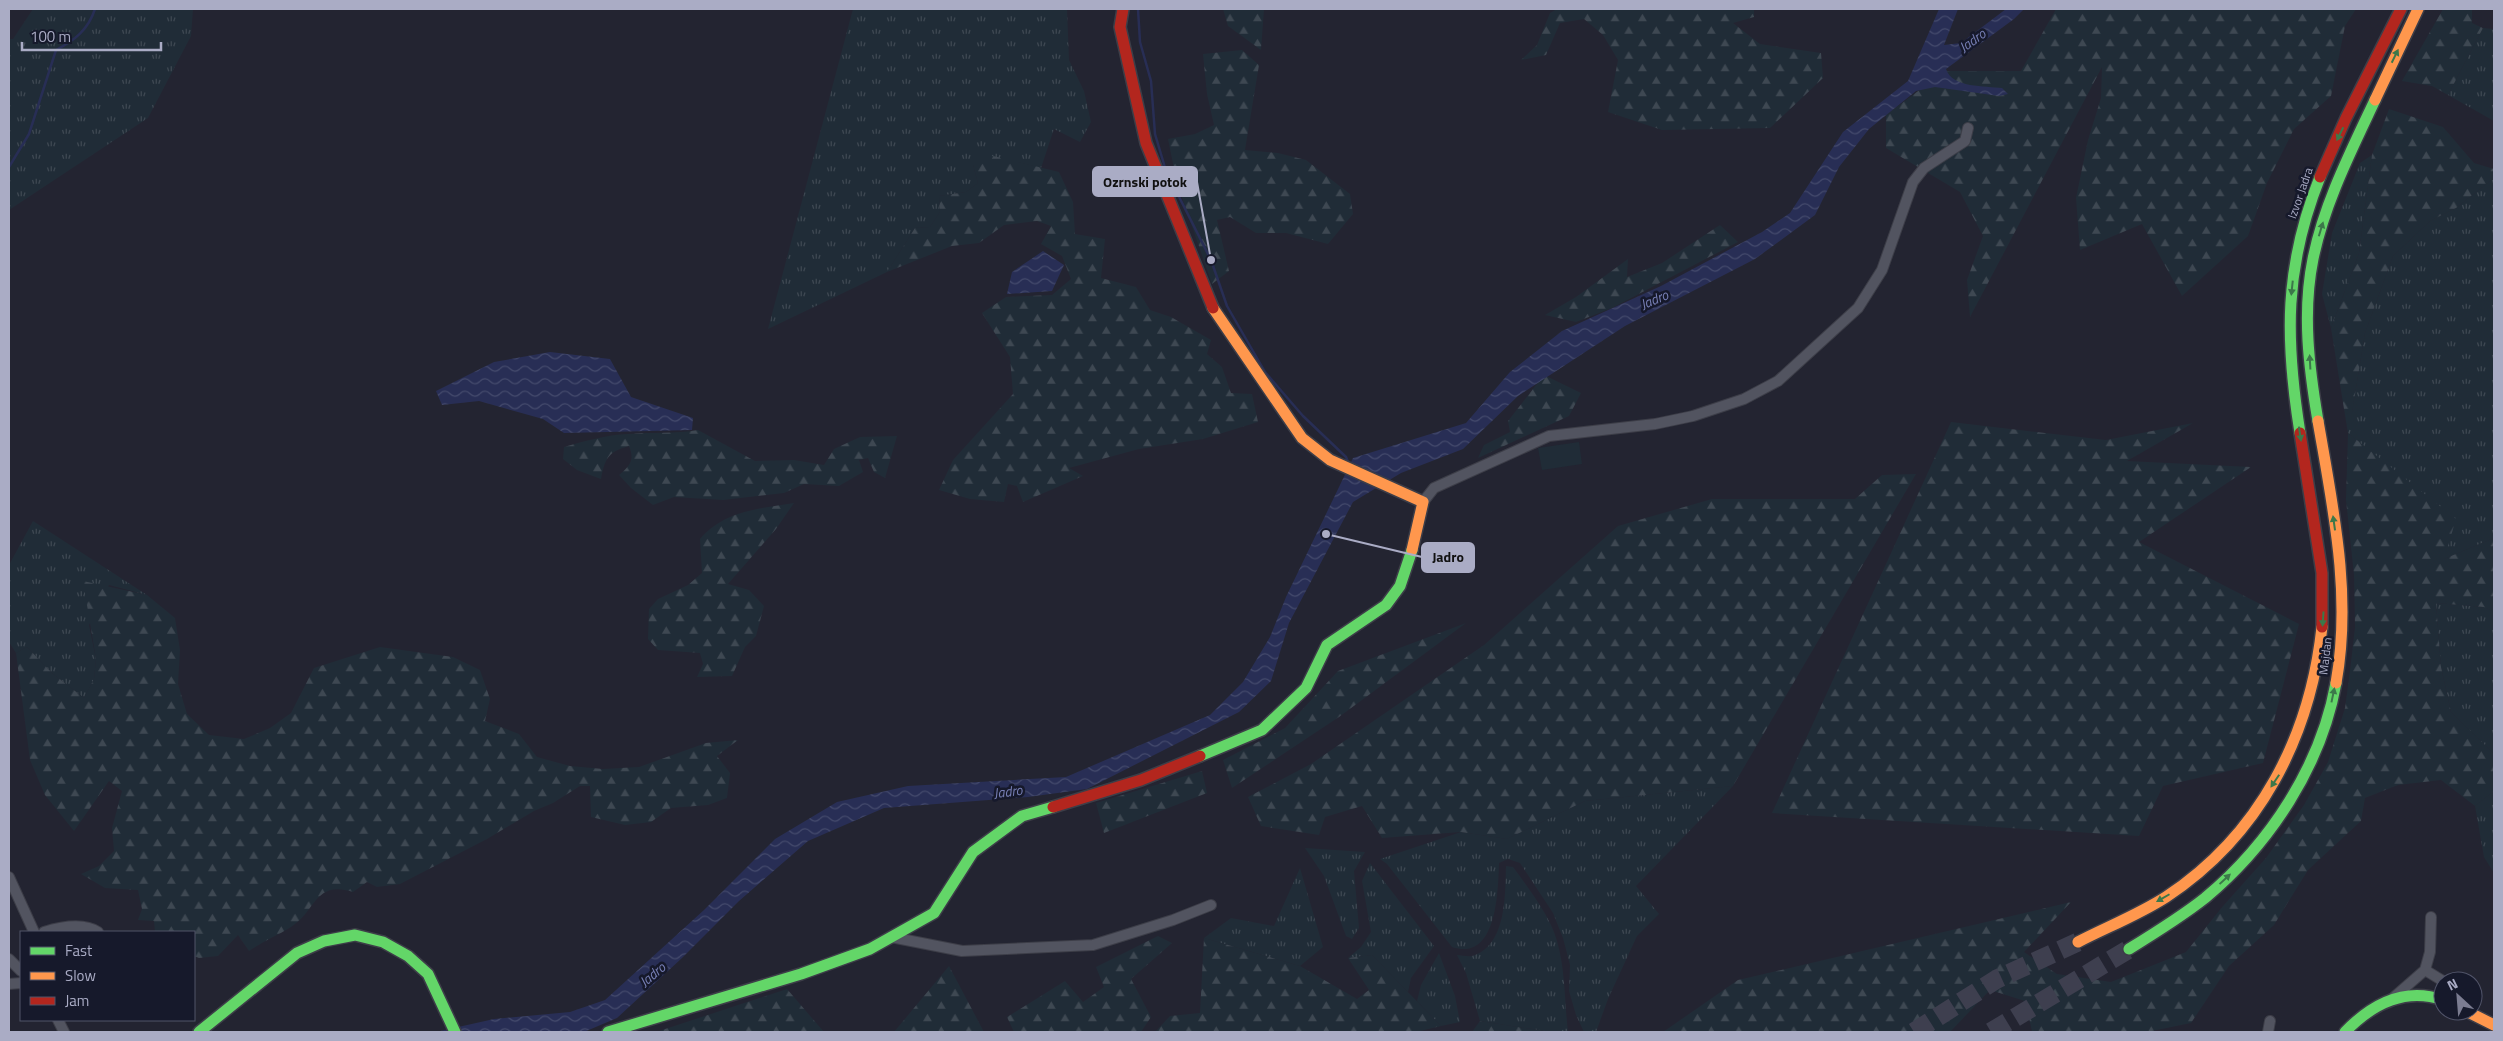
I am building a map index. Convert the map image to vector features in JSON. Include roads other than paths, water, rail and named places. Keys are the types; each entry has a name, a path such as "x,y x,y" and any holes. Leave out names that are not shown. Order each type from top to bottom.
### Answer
{"main road":[{"path":"608,1032 801,974 870,949 934,913 973,852 1022,816 1140,780 1262,730 1306,688 1327,645 1386,605 1400,586 1416,538 1423,502 1330,460 1302,438 1215,313 1146,143 1120,27 1123,9"},
{"name":"Izvor Jadra","path":"2322,570 2294,386 2289,312 2294,265 2305,217 2320,175 2401,9"},
{"name":"Majdan","path":"2129,949 2171,923 2208,895 2243,862 2274,826 2304,779 2330,708 2339,668 2343,618 2341,571 2311,369 2308,311 2310,277 2320,231 2335,189 2374,100 2418,9"},
{"name":"Majdan","path":"2078,942 2176,890 2208,864 2249,819 2286,765 2313,690 2322,638 2324,606 2322,570"},
{"path":"199,1032 297,953 324,941 355,935 382,942 408,956 428,974 453,1027"},
{"path":"2345,1032 2371,1009 2390,1000 2414,995 2433,997"}],"street":[{"path":"1423,502 1434,488 1549,436 1656,424 1693,416 1744,400 1778,380 1858,308 1882,270 1913,182 1924,168 1965,141 1968,128"},
{"path":"9,877 34,931"},
{"path":"891,937 962,951 1093,945 1173,920 1212,905"},
{"path":"2390,1000 2425,970 2430,952 2431,917"},
{"path":"48,931 69,926 92,928 96,931"},
{"path":"9,959 20,970"},
{"path":"2425,970 2433,975"},
{"path":"2268,1032 2270,1021"}],"water":[{"name":"Jadro","path":"1939,9 1958,9 1944,45 1961,43 2006,9 2024,9 2014,19 1946,69 1949,75 1962,83 2002,88 2008,94 1999,96 1935,87 1916,91 1869,129 1839,167 1815,215 1755,259 1625,326 1518,396 1463,449 1401,473 1353,502 1289,623 1271,681 1239,712 1087,789 1028,797 884,808 808,841 739,901 682,958 617,1018 584,1032 436,1032 494,1019 570,1012 605,1000 704,910 775,839 837,802 908,786 1066,777 1210,715 1243,682 1270,637 1286,597 1353,458 1466,423 1510,372 1562,331 1661,286 1762,232 1790,213 1843,132 1908,81"},
{"path":"1043,251 1064,265 1052,291 1007,294 1012,272"},
{"path":"550,352 610,359 631,397 693,418 692,430 564,433 543,419 479,401 442,405 436,391 494,362"}],"waterway":[{"path":"9,167 29,134 56,50 85,29 95,9"},
{"path":"1138,9 1140,42 1151,81 1155,134 1166,171 1211,260 1227,306 1265,372 1303,416 1346,457 1348,462"}],"tunnel":[{"path":"1914,1032 1997,979 2078,942"},
{"path":"1991,1032 2129,949"}],"place":[{"name":"Ozrnski potok","path":"1211,260"},
{"name":"Jadro","path":"1326,534"}]}
